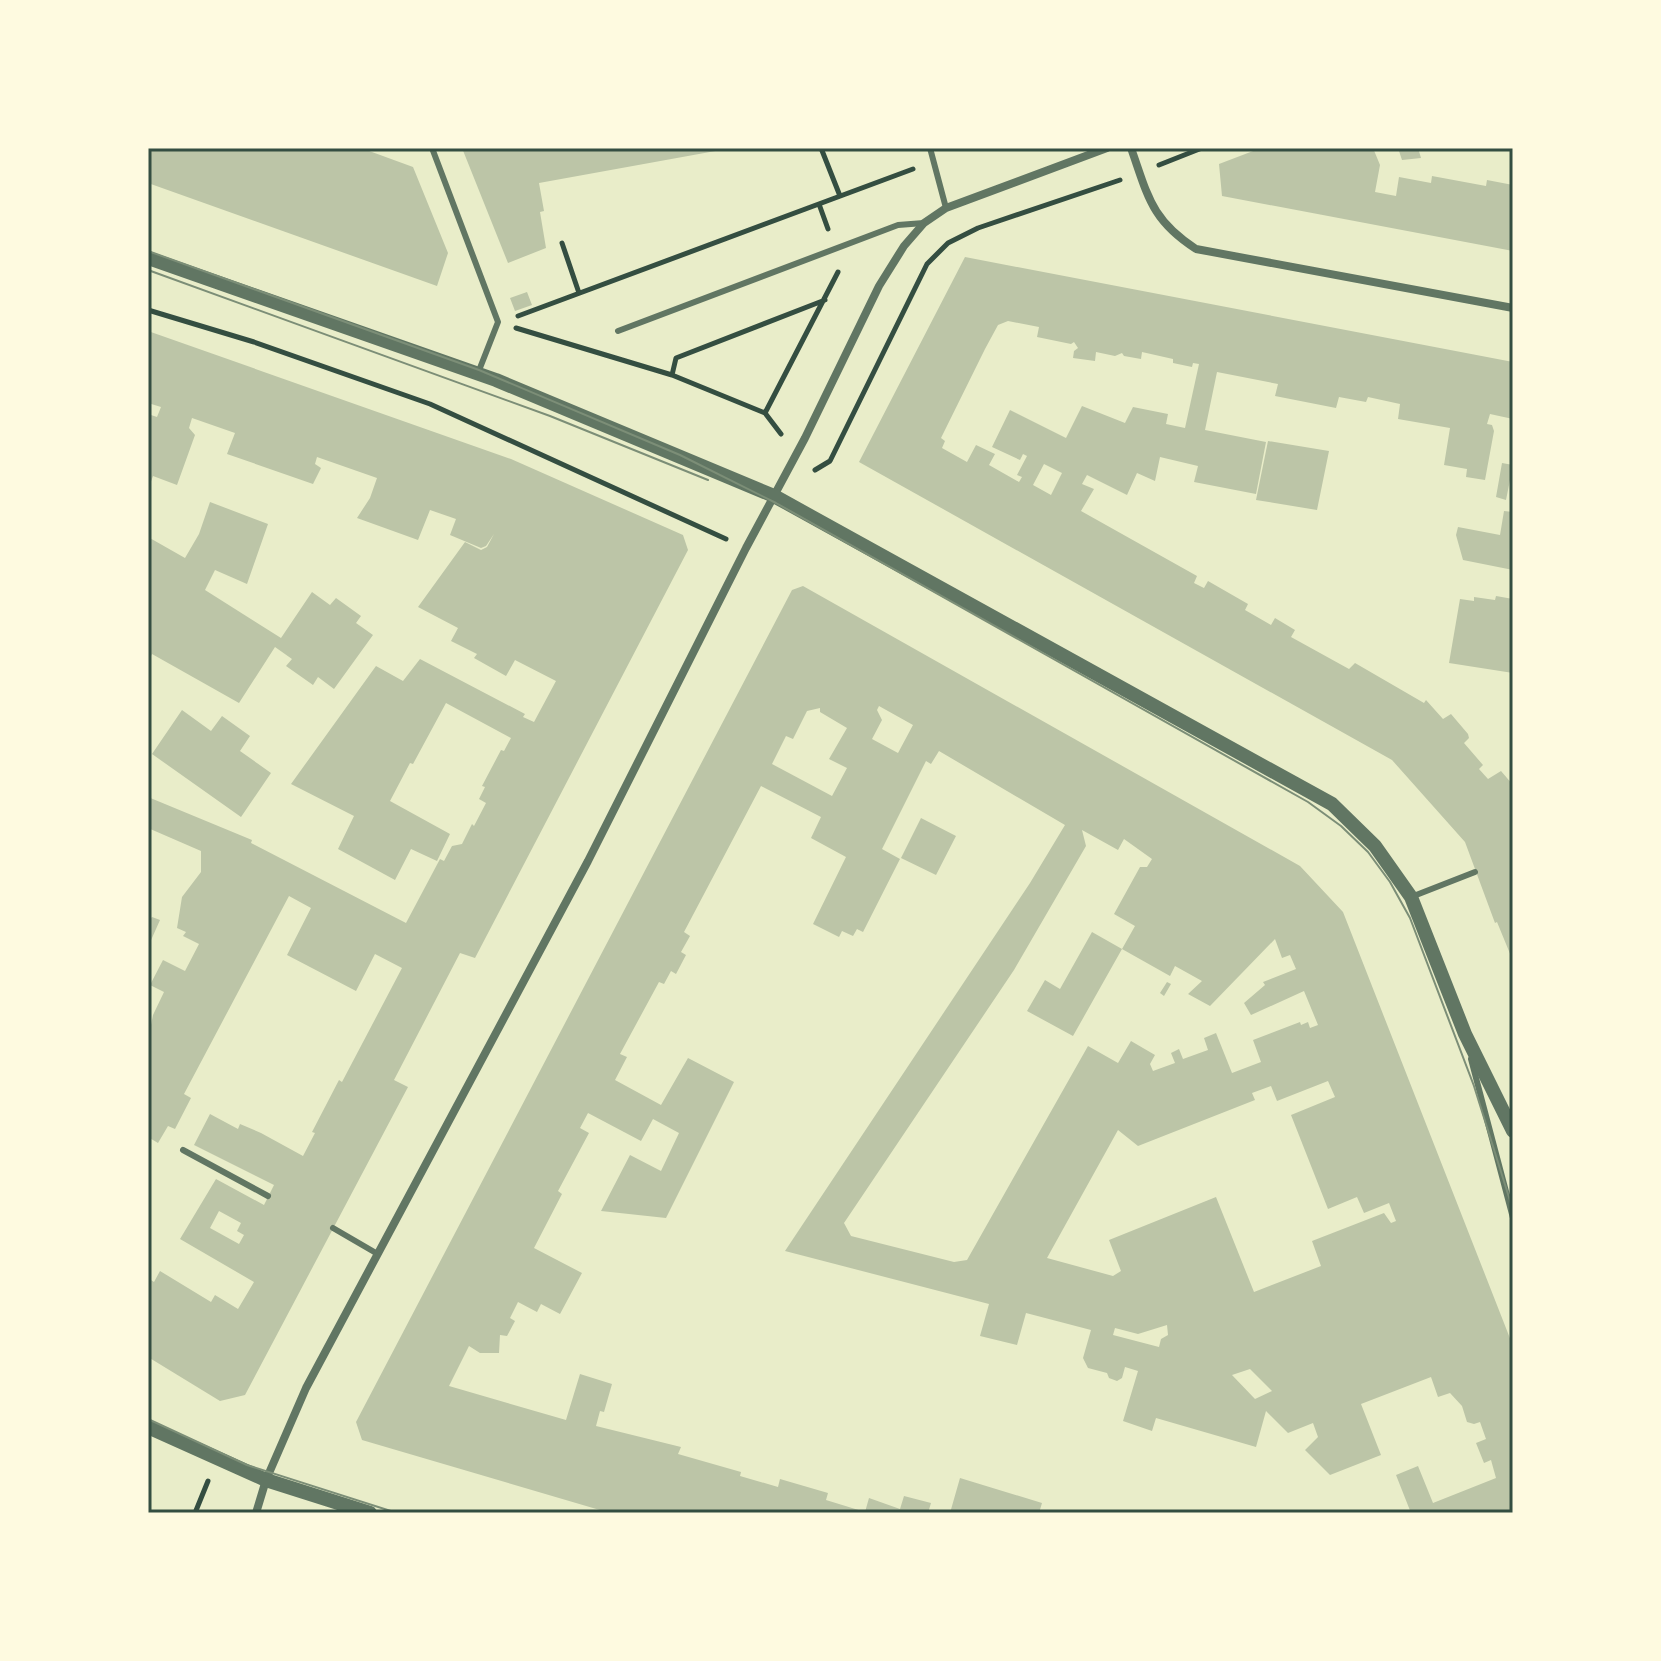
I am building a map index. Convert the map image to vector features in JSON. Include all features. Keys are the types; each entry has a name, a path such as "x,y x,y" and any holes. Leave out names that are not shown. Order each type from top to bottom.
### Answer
{"street":[{"path":"256,1513 266,1480 301,1399 376,1253 588,861 879,286 904,246 924,223 946,208 1107,148"},
{"path":"1131,148 1152,208 1176,236 1196,249 1513,308"},
{"path":"148,257 478,374 774,496 1322,798 1388,861 1411,897 1465,1034 1513,1131"},
{"path":"148,1427 266,1480 370,1513"}],"lane":[{"path":"432,148 498,322 478,374"},
{"path":"930,148 946,208"},
{"path":"618,331 898,225 924,223"},
{"path":"1411,897 1475,872"},
{"path":"1465,1034 1513,1218"},
{"path":"183,1150 268,1196"},
{"path":"333,1228 376,1253"}],"path":[{"path":"821,148 840,196"},
{"path":"774,496 830,461 927,264 948,243 978,228 1140,173 1202,148"},
{"path":"498,322 934,162"},
{"path":"498,322 672,375 765,413 841,265 819,204"},
{"path":"562,243 579,293"},
{"path":"672,375 676,358 825,300"},
{"path":"148,310 254,342 430,404 746,548"},
{"path":"196,1513 217,1458"}],"building":[{"path":"148,148 361,148 413,167 448,253 437,286 148,183"},
{"path":"462,148 721,150 539,183 546,248 508,263"},
{"path":"1261,148 1373,148 1380,165 1375,192 1396,196 1399,177 1431,183 1432,176 1486,186 1487,180 1513,185 1513,251 1222,196 1219,164"},
{"path":"1398,148 1418,148 1421,158 1402,160"},
{"path":"965,257 1513,362 1513,419 1490,414 1487,424 1492,425 1494,431 1485,480 1466,477 1467,469 1444,465 1450,428 1398,419 1400,404 1368,397 1366,402 1339,397 1336,408 1275,396 1278,384 1217,372 1205,430 1266,442 1256,494 1194,482 1198,466 1160,457 1155,481 1137,473 1127,495 1087,475 1082,484 1094,489 1081,511 1197,576 1194,583 1204,588 1208,581 1248,604 1245,610 1271,625 1275,618 1295,630 1291,637 1349,669 1355,663 1424,703 1426,700 1443,719 1451,714 1468,734 1469,738 1464,743 1483,765 1479,769 1488,779 1501,771 1513,785 1513,961 1495,923 1465,842 1392,760 859,462","holes":["1008,321 1039,327 1037,337 1074,342 1078,348 1073,358 1095,361 1096,352 1115,356 1122,353 1141,359 1142,352 1173,359 1173,363 1192,367 1193,363 1199,364 1185,428 1166,424 1168,414 1133,407 1125,423 1082,406 1066,438 1010,410 992,447 1020,460 1023,454 1027,456 1017,475 1022,477 1019,482 989,465 995,454 976,445 967,462 942,448 945,441 941,438 985,349 998,325","1044,464 1062,473 1051,495 1033,485"]},
{"path":"527,292 532,305 515,311 510,298"},
{"path":"148,331 511,459 683,535 688,550 475,958 460,953 394,1080 408,1087 245,1395 220,1401 148,1357 148,1278 154,1282 160,1271 211,1302 215,1295 238,1309 254,1282 180,1239 216,1179 264,1205 274,1185 194,1145 210,1114 238,1129 240,1124 261,1133 303,1156 339,1080 342,1082 402,968 375,954 356,991 287,955 311,908 289,896 184,1094 191,1098 175,1129 168,1126 158,1143 148,1137 148,1040 153,1015 164,992 150,985 163,960 185,971 199,944 183,936 186,932 177,928 182,897 201,872 201,851 148,828 148,797 252,840 251,843 406,923 440,859 444,861 452,846 462,844 472,824 474,826 486,803 479,799 485,787 482,786 511,738 446,703 390,801 450,834 437,861 411,849 395,880 338,849 354,816 291,784 376,666 403,681 420,659 525,714 523,717 534,722 556,681 515,660 506,676 474,658 477,654 451,641 458,628 418,607 465,542 481,550 487,547 494,534 481,548 450,535 456,519 430,510 418,540 357,518 370,498 377,478 317,457 315,464 321,468 313,484 227,454 235,433 192,418 189,428 195,435 177,485 153,476 148,490 148,417 157,417 161,407 148,403","holes":["219,1211 241,1223 237,1231 244,1235 239,1244 210,1228"]},
{"path":"1268,441 1329,451 1317,510 1256,500"},
{"path":"1502,463 1513,465 1506,500 1496,497"},
{"path":"210,502 268,524 247,584 215,570 205,590 281,638 312,592 330,605 336,598 361,616 356,623 373,635 334,689 318,677 313,685 286,666 292,659 275,647 239,703 152,654 148,662 148,537 185,558 199,534"},
{"path":"1504,511 1513,512 1513,570 1463,560 1456,535 1458,527 1500,535"},
{"path":"803,586 1300,866 1343,912 1513,1346 1513,1513 1411,1513 1396,1475 1418,1466 1433,1503 1496,1478 1491,1460 1484,1463 1476,1443 1486,1439 1480,1422 1467,1422 1462,1406 1450,1393 1438,1397 1431,1377 1361,1404 1381,1455 1330,1475 1305,1450 1318,1437 1313,1423 1288,1433 1266,1411 1256,1447 1156,1418 1152,1431 1123,1421 1138,1371 1125,1367 1122,1378 1117,1381 1109,1378 1107,1373 1088,1368 1083,1358 1091,1330 1026,1313 1017,1345 980,1336 989,1304 785,1251 1030,883 1065,825 939,751 931,764 926,761 882,849 900,859 863,932 857,929 853,936 842,931 839,937 813,924 846,857 811,838 821,817 761,786 684,932 690,936 681,952 686,955 676,974 671,971 664,984 659,982 620,1054 627,1057 615,1080 661,1105 688,1058 734,1082 666,1218 601,1211 630,1155 661,1171 679,1133 653,1119 641,1141 588,1113 580,1128 589,1133 558,1191 562,1194 534,1248 582,1273 560,1314 541,1304 537,1312 518,1302 510,1318 515,1321 507,1336 500,1335 499,1353 480,1353 469,1346 449,1386 566,1420 580,1374 612,1384 604,1412 600,1411 596,1426 681,1447 678,1454 741,1472 740,1476 778,1487 780,1479 828,1493 826,1500 865,1512 869,1498 900,1509 904,1496 931,1503 928,1513 610,1513 362,1440 356,1422 792,590","holes":["879,706 913,725 898,753 872,739 882,720 877,710","820,708 820,712 847,728 829,759 847,768 832,796 772,764 786,736 793,739 807,711","1082,830 1118,850 1124,839 1152,859 1147,867 1140,867 1114,914 1135,926 1122,949 1170,976 1175,966 1202,981 1188,994 1210,1006 1275,939 1282,958 1290,955 1296,969 1263,982 1265,985 1244,1003 1251,1015 1304,991 1318,1025 1310,1028 1308,1022 1301,1025 1300,1022 1253,1040 1261,1062 1232,1073 1216,1033 1204,1038 1208,1050 1183,1059 1179,1049 1171,1053 1175,1063 1153,1071 1150,1064 1155,1055 1131,1041 1118,1063 1088,1046 967,1260 954,1262 851,1236 844,1223 1014,970 1086,846","1328,1081 1335,1097 1291,1115 1328,1209 1357,1197 1364,1213 1389,1203 1396,1221 1391,1223 1384,1213 1312,1241 1321,1266 1254,1292 1216,1197 1109,1240 1121,1271 1113,1276 1047,1258 1118,1130 1138,1146 1255,1100 1252,1093 1271,1086 1277,1101","1167,1325 1168,1335 1161,1339 1159,1347 1113,1335 1115,1328 1138,1334","1250,1369 1272,1391 1255,1399 1232,1375"]},
{"path":"1496,596 1513,599 1513,673 1449,663 1460,599 1495,600"},
{"path":"182,710 211,731 222,716 250,736 240,751 271,773 241,817 152,754"},
{"path":"921,818 956,836 936,875 901,858"},
{"path":"152,917 160,920 148,947 148,921"},
{"path":"1092,932 1122,949 1073,1036 1027,1011 1045,980 1060,989"},
{"path":"1167,982 1171,984 1164,996 1160,993"},
{"path":"960,1478 1042,1503 1039,1513 950,1513"}],"tram line":[{"path":"148,251 479,370 680,455 776,503 1308,802 1341,826 1368,852 1390,882 1410,918 1474,1086 1513,1210"},
{"path":"148,270 550,416 708,480"},
{"path":"148,1419 247,1465 397,1513"}]}
